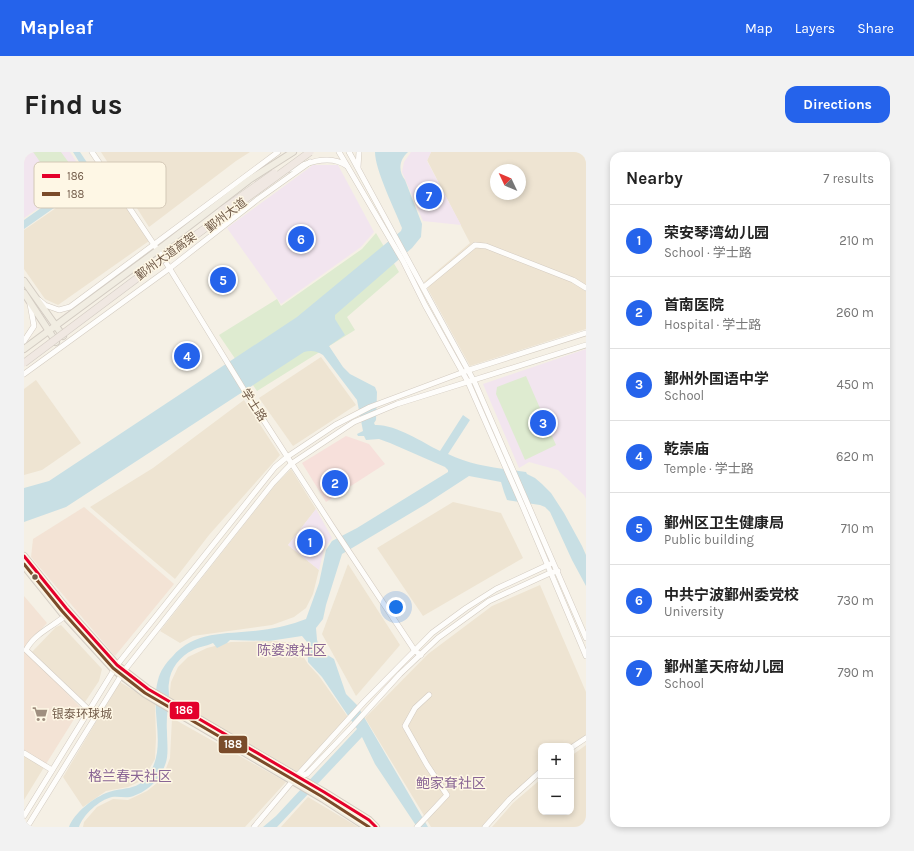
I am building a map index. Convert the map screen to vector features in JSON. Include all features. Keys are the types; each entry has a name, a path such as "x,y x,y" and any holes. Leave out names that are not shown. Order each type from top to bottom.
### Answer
{"highway":[{"name":"鄞州大道高架","path":"24,358 248,190 303,152"},
{"name":"鄞州大道高架","path":"24,364 156,264 310,152"}],"main road":[{"name":"鄞州大道","path":"24,364 56,342 287,170 314,152"},
{"name":"鄞州大道","path":"24,350 156,247 249,180 290,153"},
{"path":"24,281 63,336"},
{"path":"24,293 56,342"},
{"path":"24,556 115,668"},
{"path":"24,566 65,616 115,668 152,698 296,779 324,792 369,820 376,827"},
{"path":"122,673 296,779 366,827"}],"street":[{"name":"学士路","path":"92,152 99,162"},
{"name":"鄞州大道","path":"34,295 45,305 58,310 70,307 156,247 278,152"},
{"path":"339,152 347,167 424,287 474,380 526,507 550,573 586,656"},
{"path":"349,152 390,233"},
{"path":"359,152 359,170"},
{"path":"287,170 310,162 328,159 342,162 347,167"},
{"name":"鄞州大道","path":"24,374 170,268 310,162"},
{"name":"学士路","path":"130,208 170,268 225,360 354,560 415,650 421,655"},
{"path":"424,287 475,245 486,246 573,280 586,288"},
{"path":"405,259 424,304 463,372 507,462"},
{"path":"24,341 34,326 30,303"},
{"path":"24,816 115,668 270,473 287,457 335,425 370,407 463,372 586,333"},
{"path":"27,827 122,673 273,483 292,464 354,422 397,404 586,345"},
{"path":"526,507 554,562 586,638"},
{"path":"254,827 364,702 432,633 466,608 496,589 554,562"},
{"path":"296,779 307,774 400,674 438,638 489,601 550,573 558,571"},
{"path":"65,616 57,623 43,630 26,650 89,710"},
{"path":"417,827 447,795 427,765 405,726 416,708 430,695"},
{"path":"574,746 586,738"},
{"path":"24,753 52,770"},
{"path":"485,827 510,799 538,774"}],"shaded area":[{"path":"24,152 70,152 76,162 34,162 34,208 39,208 24,218"},
{"path":"101,152 250,152 149,227 137,208 166,208 166,162 107,162"},
{"path":"411,152 431,152 427,161 461,225 423,221 402,172 404,162"},
{"path":"431,152 581,152 586,154 586,329 470,366 424,282 470,243 427,160"},
{"path":"313,165 338,165 374,232 361,247 281,304 227,228"},
{"path":"56,208 126,208 149,241 58,305 45,299 24,269 24,230"},
{"path":"586,349 586,499 584,495 558,470 529,462 519,468 483,384"},
{"path":"321,357 356,405 293,446 259,398"},
{"path":"36,380 81,443 42,470 24,475 24,389"},
{"path":"244,400 280,455 209,535 175,579 90,507 153,468"},
{"path":"346,436 369,444 385,464 326,502 302,463"},
{"path":"291,469 316,509 288,545 319,570 313,594 306,608 294,617 272,625 193,636 180,643 160,631 276,484"},
{"path":"453,502 501,513 523,558 423,616 377,548"},
{"path":"84,507 174,584 115,656 31,557 33,539"},
{"path":"316,509 332,538 324,549 319,570 288,545"},
{"path":"348,564 400,645 356,696 322,634"},
{"path":"540,585 586,692 586,735 574,745 574,743 538,743 538,774 483,827 431,827 365,718 428,654 492,606"},
{"path":"24,596 47,623 24,648"},
{"path":"61,625 102,669 99,681 85,702 32,652 56,627"},
{"path":"274,641 295,643 308,664 319,676 348,717 298,772 169,699 171,682 178,667 188,657 207,648 231,642"},
{"name":"银泰环球城","path":"24,649 81,708 46,764 24,751"},
{"path":"120,682 155,704 155,759 143,780 128,787 106,791 83,807 63,777"},
{"path":"172,718 286,782 245,827 83,827 84,822 97,807 113,799 128,800 147,791 162,779 170,758"},
{"path":"586,745 586,827 492,827 513,803 538,782 538,815 574,815 574,754"},
{"path":"24,751 46,764 24,800"},
{"path":"308,797 358,827 281,827"}],"green space":[{"path":"33,152 61,152 68,162 40,162"},
{"path":"376,233 399,272 347,317 355,330 257,391 219,335 277,299 281,306 362,249"},
{"path":"526,376 556,445 525,460 496,394 497,387"}],"water":[{"path":"73,152 80,152 87,162 79,162"},
{"path":"375,152 408,152 401,162 400,169 422,224 421,237 412,248 335,315 335,319 345,335 329,346 343,367 350,374 375,387 377,392 375,425 383,425 400,430 440,451 463,415 470,420 448,454 476,464 526,472 542,484 551,493 564,513 586,555 586,586 572,560 550,512 545,507 507,500 501,482 469,476 426,504 342,554 323,619 316,628 317,640 321,651 334,659 346,694 357,705 428,827 417,827 375,764 362,737 277,827 263,827 276,816 357,729 322,677 308,662 307,642 302,636 269,641 230,640 217,648 213,643 195,649 180,659 171,673 170,678 167,723 168,749 165,765 160,776 147,789 136,795 130,797 112,797 102,801 88,813 79,827 69,827 75,816 85,806 103,794 114,790 134,787 147,777 157,754 156,692 158,680 165,665 181,648 202,637 273,628 289,625 306,619 319,583 326,550 332,541 357,528 448,472 445,467 390,443 379,439 366,440 364,436 358,436 357,434 363,431 357,400 323,355 309,351 304,352 66,507 24,522 24,488 49,481 297,317 401,231 402,228 378,169"},
{"path":"41,208 54,208 24,229 24,220"}],"transit line":[{"name":"186","path":"24,556 66,608 117,665 148,689 324,792 369,820 376,827"},
{"name":"188","path":"24,564 62,611 113,668 145,693 321,796 369,827"}],"place":[{"name":"鄞州堇天府幼儿园","path":"429,196"},
{"name":"中共宁波鄞州委党校","path":"301,239"},
{"name":"鄞州区卫生健康局","path":"223,280"},
{"name":"乾崇庙","path":"187,356"},
{"name":"鄞州外国语中学","path":"543,423"},
{"name":"首南医院","path":"335,483"},
{"name":"荣安琴湾幼儿园","path":"310,542"},
{"name":"银泰环球城","path":"40,714"}],"district":[{"name":"陈婆渡社区","path":"292,650"},
{"name":"格兰春天社区","path":"130,776"},
{"name":"鲍家耷社区","path":"451,783"}]}
